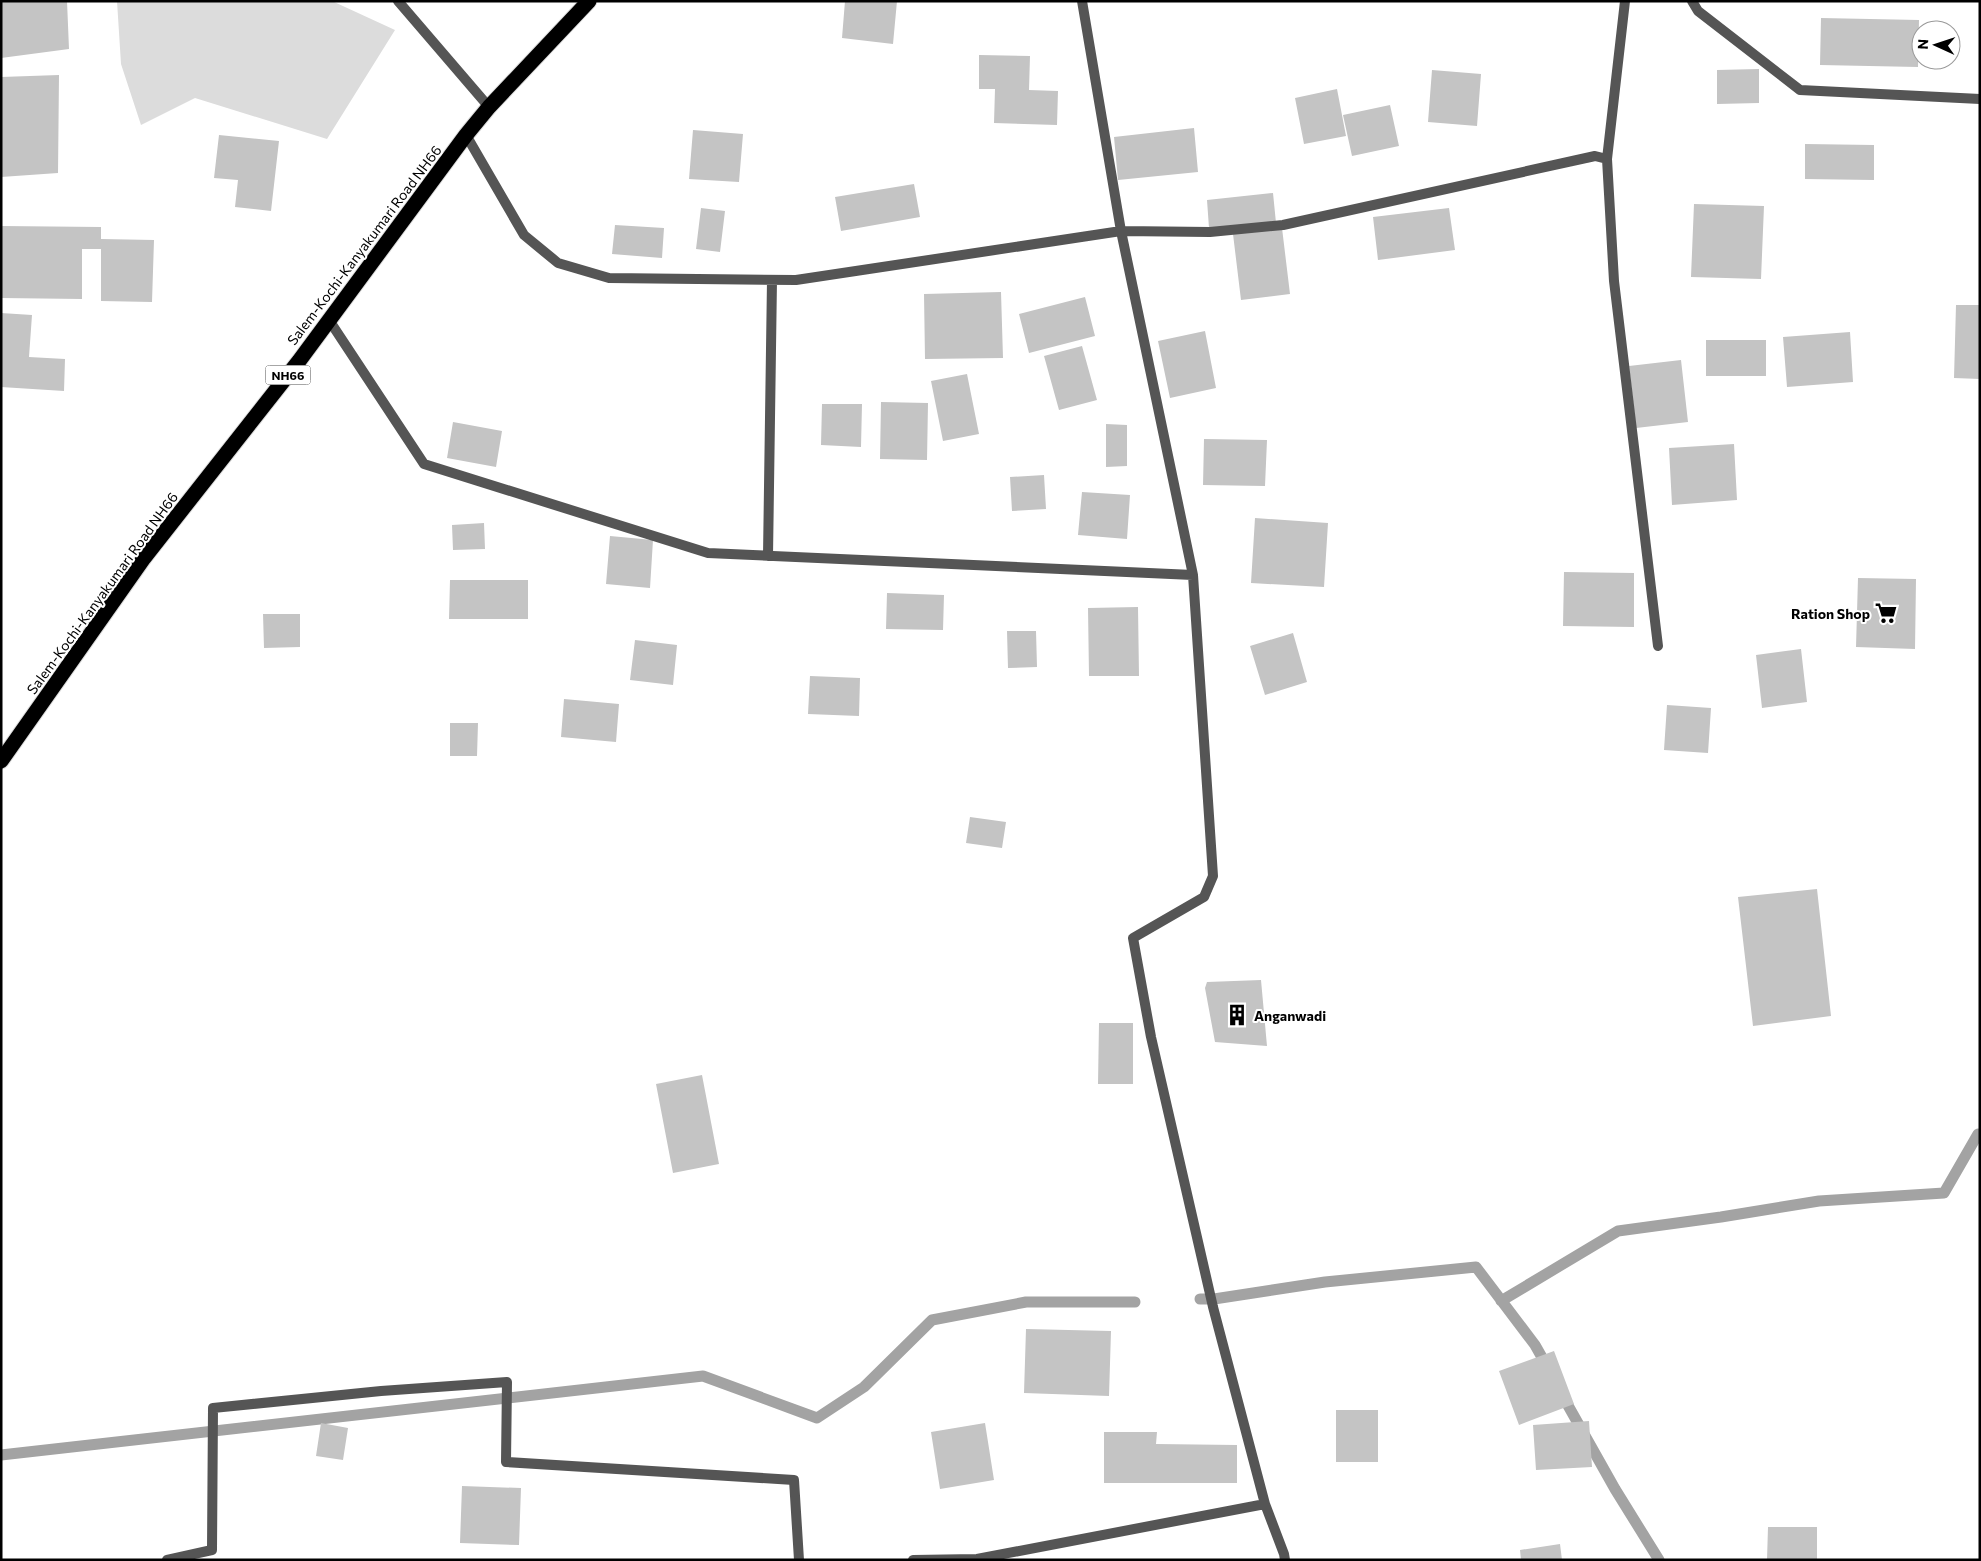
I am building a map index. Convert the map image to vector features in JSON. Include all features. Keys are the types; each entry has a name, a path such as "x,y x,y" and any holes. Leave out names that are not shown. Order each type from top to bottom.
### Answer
{"highway":[{"name":"Salem-Kochi-Kanyakumari Road NH66","path":"1,761 144,558 329,320 466,135 489,107 589,1"}],"street":[{"path":"398,1 489,107"},
{"path":"1082,1 1121,231 1193,575 1214,876 1204,898 1133,938 1151,1037 1213,1307 1265,1504 1285,1560"},
{"path":"1625,1 1608,159 1614,281 1658,646"},
{"path":"1692,1 1698,11 1800,90 1980,99"},
{"path":"466,135 524,235 558,263 609,278 772,280 806,278 1121,231 1210,232 1283,225 1594,156 1608,159"},
{"path":"768,556 772,280"},
{"path":"329,320 424,464 708,553 1193,575"},
{"path":"167,1560 212,1550 213,1408 381,1391 508,1382 506,1462 794,1480 799,1560"},
{"path":"913,1560 977,1559 1265,1504"}],"shaded area":[{"path":"117,1 332,1 395,30 327,139 195,98 141,125 121,64"}],"building":[{"path":"1,1 67,1 69,49 1,58"},
{"path":"845,1 897,1 893,44 842,38"},
{"path":"1821,18 1919,20 1911,20 1911,67 1820,65"},
{"path":"979,55 1030,56 1029,90 1058,91 1057,125 994,123 995,89 979,89"},
{"path":"1759,69 1759,103 1717,104 1717,70"},
{"path":"1432,70 1481,74 1477,126 1428,122"},
{"path":"59,75 58,173 1,177 1,77"},
{"path":"1337,89 1346,136 1304,144 1295,98"},
{"path":"1390,105 1399,146 1352,156 1343,115"},
{"path":"1194,128 1198,172 1118,180 1114,137"},
{"path":"693,130 743,134 739,182 689,179"},
{"path":"219,135 279,141 271,211 235,207 238,180 214,178"},
{"path":"1805,144 1874,145 1874,180 1805,179"},
{"path":"914,184 920,217 841,231 835,197"},
{"path":"1273,193 1276,223 1209,228 1207,200"},
{"path":"1694,204 1764,206 1761,279 1691,277"},
{"path":"701,208 725,211 720,252 696,249"},
{"path":"1449,208 1455,250 1378,260 1373,217"},
{"path":"615,225 664,228 662,258 612,254"},
{"path":"1,226 101,227 101,239 154,240 152,302 101,301 101,249 82,249 82,299 1,298"},
{"path":"1282,228 1290,294 1241,300 1233,234"},
{"path":"1001,292 1003,358 925,359 924,294"},
{"path":"1085,297 1095,336 1029,353 1019,314"},
{"path":"1956,305 1980,305 1980,379 1954,378"},
{"path":"1,313 32,315 29,357 65,359 64,391 1,387"},
{"path":"1205,331 1216,388 1170,398 1158,341"},
{"path":"1850,332 1853,382 1787,387 1783,337"},
{"path":"1706,340 1766,340 1766,376 1706,376"},
{"path":"1082,346 1097,400 1059,410 1044,356"},
{"path":"1681,360 1688,422 1636,428 1629,366"},
{"path":"967,374 979,434 943,441 931,381"},
{"path":"881,402 928,403 927,460 880,459"},
{"path":"822,404 862,404 861,447 821,445"},
{"path":"453,422 502,431 496,467 447,458"},
{"path":"1106,424 1127,425 1127,466 1106,467"},
{"path":"1204,439 1267,440 1265,486 1203,485"},
{"path":"1734,444 1737,500 1672,505 1669,448"},
{"path":"1044,475 1046,509 1012,511 1010,477"},
{"path":"1082,492 1130,495 1127,539 1078,535"},
{"path":"1255,518 1328,523 1324,587 1251,583"},
{"path":"484,523 485,549 453,550 452,525"},
{"path":"610,536 653,540 650,588 606,584"},
{"path":"1564,572 1634,573 1634,627 1563,626"},
{"name":"Ration Shop","path":"1858,578 1916,579 1915,649 1856,647"},
{"path":"450,580 528,580 528,619 449,619"},
{"path":"887,593 944,595 943,630 886,629"},
{"path":"1138,607 1139,676 1089,676 1088,608"},
{"path":"263,614 300,614 300,647 264,648"},
{"path":"1007,631 1036,631 1037,667 1008,668"},
{"path":"1293,633 1307,682 1265,695 1250,646"},
{"path":"635,640 677,645 673,685 630,680"},
{"path":"1801,649 1807,702 1762,708 1756,655"},
{"path":"810,676 860,678 859,716 808,714"},
{"path":"564,699 619,704 616,742 561,737"},
{"path":"1667,705 1711,708 1708,753 1664,750"},
{"path":"450,723 478,723 477,756 450,756"},
{"path":"970,817 1006,822 1002,848 966,843"},
{"path":"1817,889 1831,1016 1753,1026 1738,897"},
{"name":"Anganwadi","path":"1261,980 1267,1046 1215,1042 1205,988 1207,982"},
{"path":"1099,1023 1133,1023 1133,1084 1098,1084"},
{"path":"702,1075 719,1164 673,1173 656,1084"},
{"path":"1026,1329 1111,1331 1109,1396 1024,1393"},
{"path":"1554,1351 1574,1404 1519,1425 1499,1371"},
{"path":"1336,1410 1378,1410 1378,1462 1336,1462"},
{"path":"1589,1421 1592,1467 1536,1470 1533,1425"},
{"path":"321,1423 348,1428 343,1460 316,1456"},
{"path":"985,1423 994,1480 940,1489 931,1432"},
{"path":"1104,1432 1157,1432 1156,1444 1237,1445 1237,1483 1104,1483"},
{"path":"462,1486 521,1488 519,1545 460,1543"},
{"path":"1768,1527 1817,1527 1817,1560 1767,1560"},
{"path":"1560,1544 1562,1560 1521,1560 1520,1550"}],"waterway":[{"path":"1501,1301 1618,1231 1819,1201 1944,1193 1978,1134"},
{"path":"1200,1299 1214,1299 1325,1282 1476,1267 1535,1345 1548,1368"},
{"path":"1,1455 703,1376 817,1418 864,1387 932,1320 1026,1302 1135,1302"},
{"path":"1561,1393 1615,1489 1659,1560"}],"place":[{"name":"Ration Shop","path":"1886,613"},
{"name":"Anganwadi","path":"1237,1015"}]}
